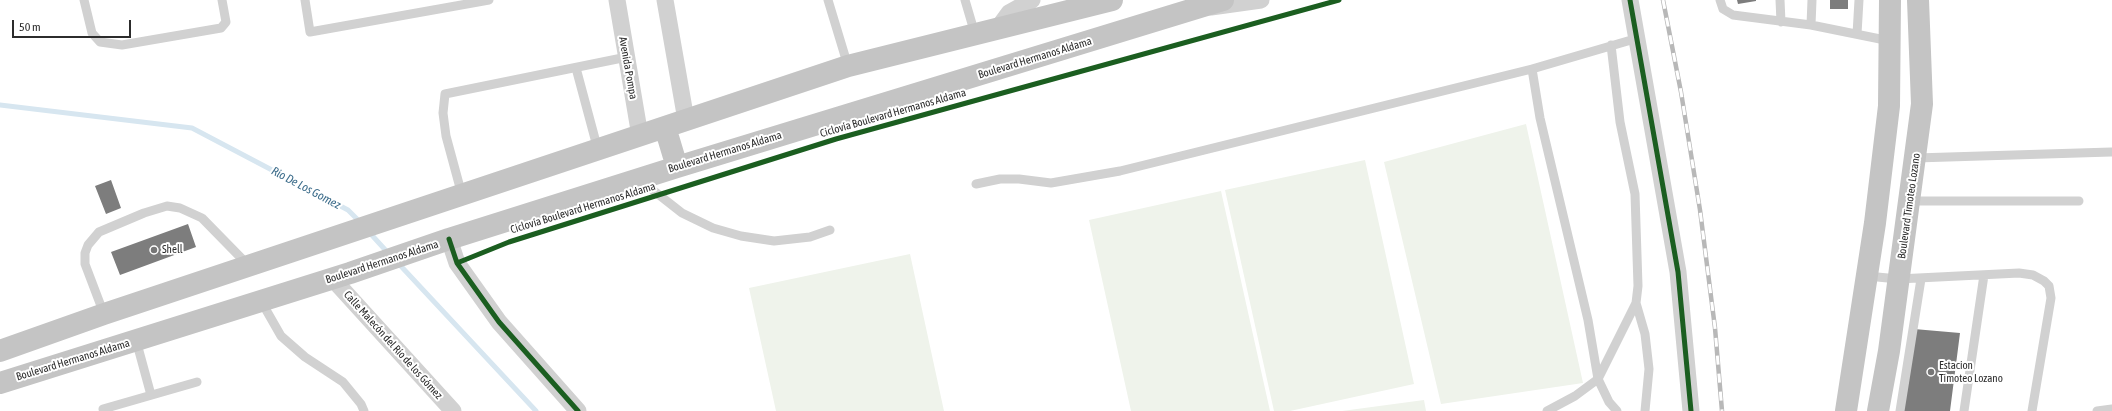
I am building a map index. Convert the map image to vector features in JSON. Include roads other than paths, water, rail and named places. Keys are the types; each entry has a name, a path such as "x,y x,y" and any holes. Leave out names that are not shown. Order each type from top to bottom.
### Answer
{"main road":[{"path":"0,351 104,314 848,66 1112,0"},
{"name":"Boulevard Hermanos Aldama","path":"0,383 341,276 440,242 677,167 1223,0"},
{"path":"1846,411 1867,276 1889,106 1890,0"},
{"name":"Boulevard Timoteo Lozano","path":"1878,411 1889,351 1916,158 1922,104 1918,0"},
{"path":"665,127 677,167"}],"street":[{"name":"Avenida Pompa","path":"617,0 640,136"},
{"path":"665,0 686,120"},
{"path":"998,28 1009,13 1032,0"},
{"path":"1191,10 1261,0"},
{"path":"1630,0 1638,38 1678,272 1691,411"},
{"path":"440,242 457,263 499,322 578,411"},
{"name":"Calle Malecón del Río de los Gómez","path":"341,276 453,411"}],"lane":[{"path":"84,0 92,33 100,42 122,45 221,28 226,22 222,0"},
{"path":"305,0 310,32 490,0"},
{"path":"828,0 848,66"},
{"path":"965,0 975,34"},
{"path":"1720,0 1723,9 1733,15 1811,25 1890,41"},
{"path":"1780,0 1781,22"},
{"path":"1811,25 1812,0"},
{"path":"1857,34 1859,0"},
{"path":"976,184 1000,179 1019,179 1051,183 1120,171 1532,69 1638,38"},
{"path":"1547,411 1576,396 1598,379 1636,303 1638,286 1635,194 1620,122 1611,45"},
{"path":"462,195 446,136 443,112 444,94 626,57"},
{"path":"576,68 598,150"},
{"path":"1532,69 1540,118 1588,320 1598,379 1609,402 1617,411"},
{"path":"1916,158 1940,156 2110,152"},
{"path":"639,179 682,213 713,228 741,236 774,241 810,237 830,230"},
{"path":"1910,201 2079,201"},
{"path":"104,314 85,264 85,252 88,245 99,232 144,213 167,206 180,208 202,218 249,266"},
{"path":"1867,276 1898,279 1921,279 2020,272 2033,275 2044,281 2049,286 2051,298 2032,411"},
{"path":"1964,411 1984,275"},
{"path":"1900,411 1921,279"},
{"path":"261,301 281,336 305,357 342,382 361,404 364,411"},
{"path":"1636,303 1644,334 1649,369 1645,411"},
{"path":"136,340 151,395"},
{"path":"103,409 197,382"},
{"path":"2097,411 2112,409"}],"waterway":[{"name":"Rio De Los Gomez","path":"0,105 192,128 348,210 361,223"},
{"name":"Rio De Los Gomez","path":"369,232 389,254"},
{"name":"Rio De Los Gomez","path":"398,263 536,411"}],"railway":[{"path":"1663,0 1681,92 1700,210 1715,328 1722,411"}],"place":[{"name":"Shell","path":"154,250"},
{"name":"Estacion Timoteo Lozano","path":"1931,372"}]}
